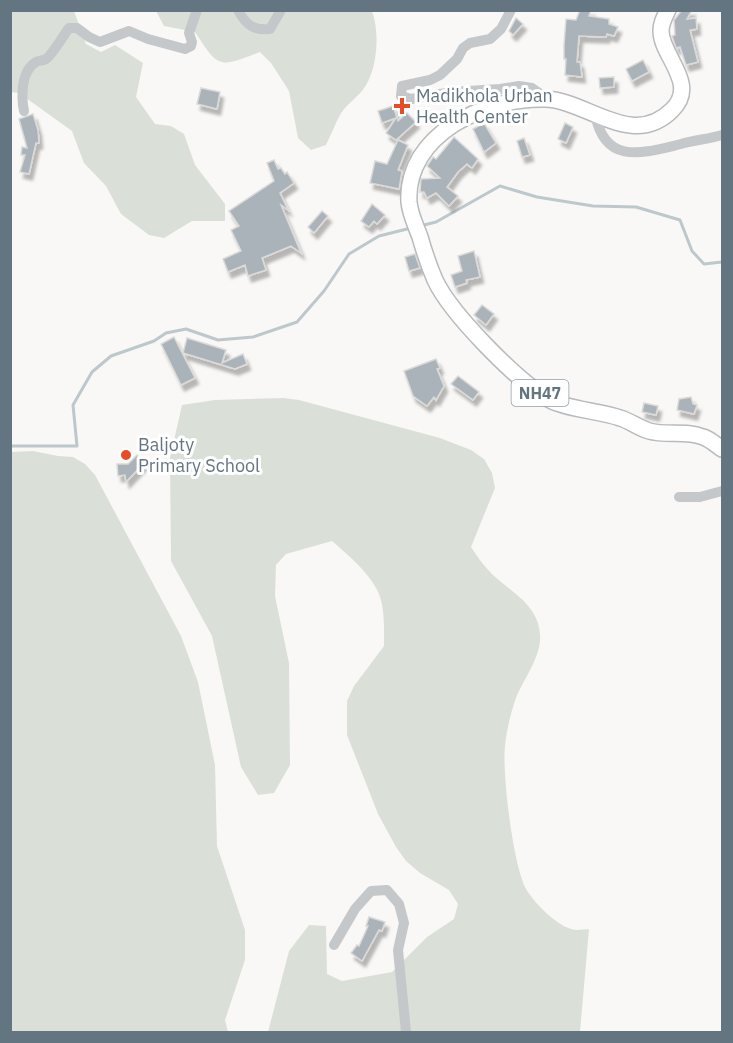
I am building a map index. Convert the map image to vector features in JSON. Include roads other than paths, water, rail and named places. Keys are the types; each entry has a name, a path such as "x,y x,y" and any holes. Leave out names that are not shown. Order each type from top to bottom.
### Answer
{"highway":[{"name":"NH47","path":"668,10 662,22 661,34 676,68 682,89 681,99 671,112 657,120 638,126 621,125 548,99 523,100 484,110 457,122 437,135 415,169 411,181 409,204 436,281 453,308 499,358 522,379 551,401 621,418 650,431 702,436 723,449"}],"street":[{"path":"24,111 22,101 25,77 37,62 46,59 69,28 77,28 100,42 129,31 148,39 185,49 192,42 189,33 197,10"},
{"path":"238,10 243,20 259,31 270,29 280,10"},
{"path":"511,10 501,29 490,39 470,43 463,48 457,59 440,75 430,80 402,86 401,96 411,99 519,86 532,88 548,99"},
{"path":"595,114 598,126 617,150 638,154 723,135"},
{"path":"679,497 700,497 723,491"},
{"path":"334,945 355,909 372,891 387,890 399,904 404,923 398,950 406,1032"}],"waterway":[{"path":"420,226 436,222 500,186 537,197 593,206 636,207 680,220 692,251 704,264 722,262"},
{"path":"10,446 77,446 73,405 92,372 111,356 154,341 166,333 186,329 218,340 253,337 297,322 324,291 349,254 379,236 411,228"}],"place":[{"name":"Madikhola Urban Health Center","path":"402,106"},
{"name":"Baljoty Primary School","path":"126,455"}]}
